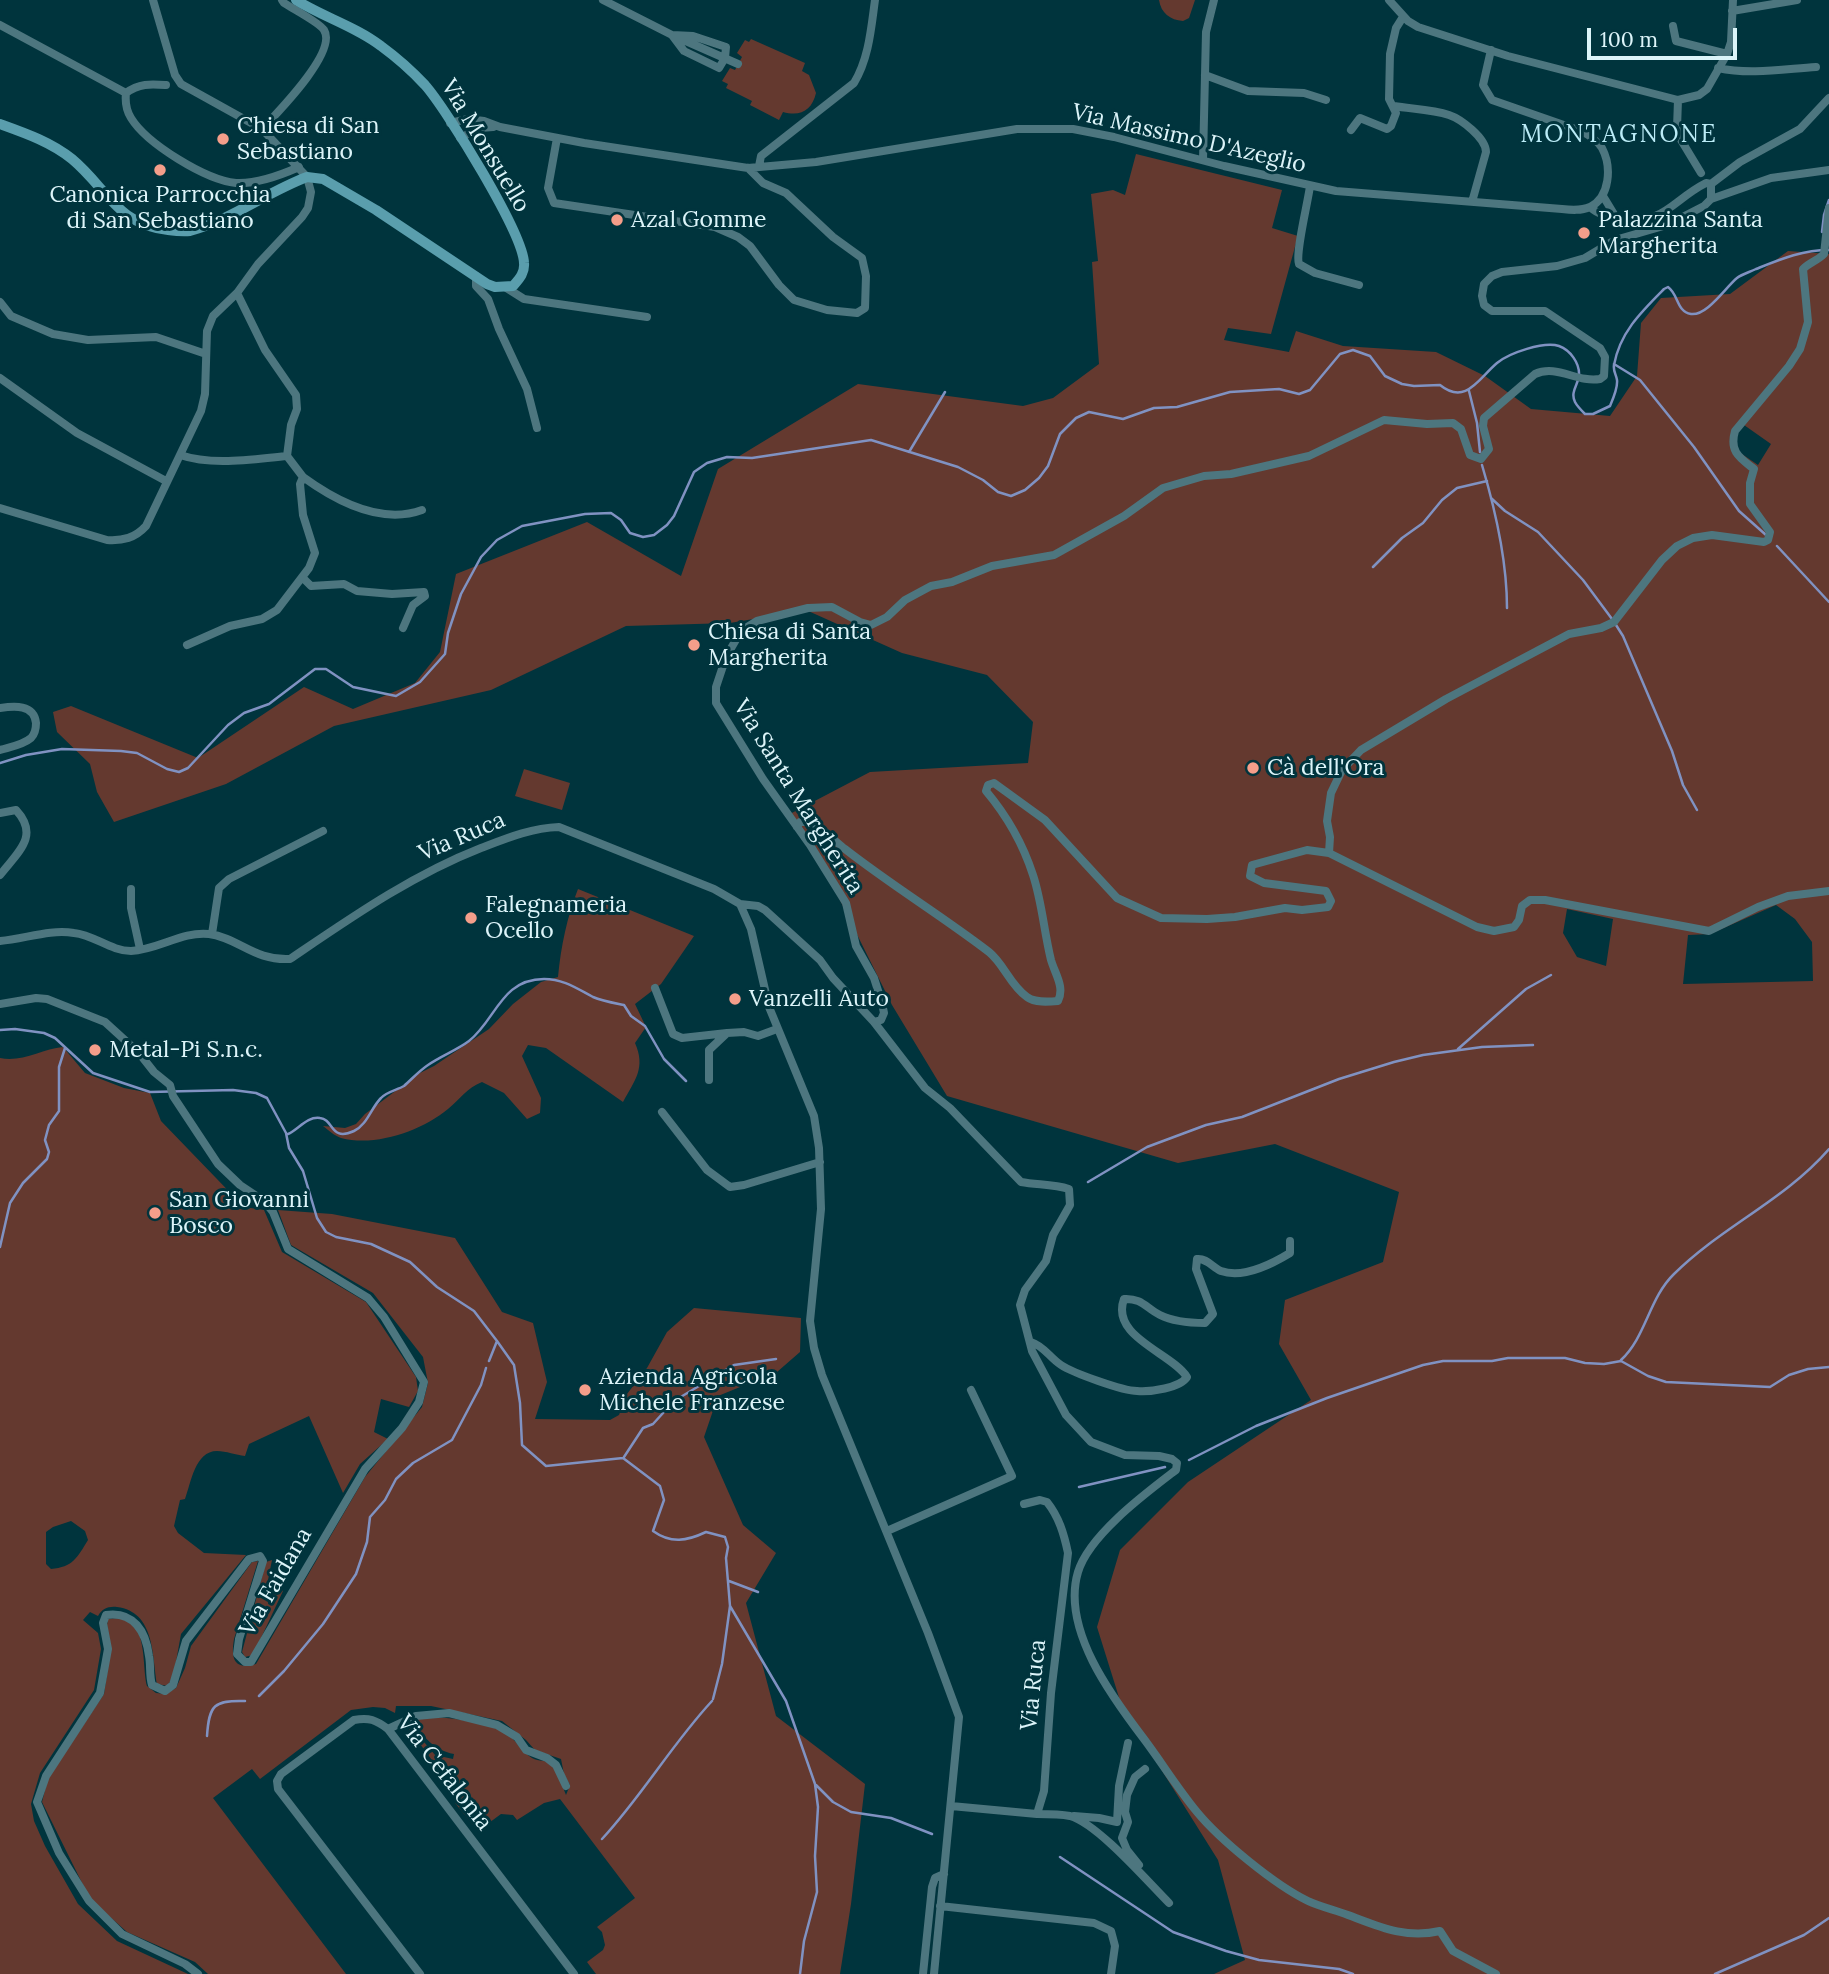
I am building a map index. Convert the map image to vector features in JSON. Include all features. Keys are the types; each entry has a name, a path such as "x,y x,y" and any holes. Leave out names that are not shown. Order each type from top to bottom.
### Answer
{"main road":[{"name":"Via Monsuello","path":"296,0 380,44 426,86 495,195 522,251 525,265 522,276 513,286 505,288"},
{"path":"0,124 54,146 73,160 114,207 137,223 156,229 186,232 207,225 307,177 323,178 487,284 505,288"}],"street":[{"path":"0,508 107,540 119,540 139,534 146,526 201,411 205,394 207,331 213,316 237,293 258,264 308,208 310,192 307,177 299,167 258,127 181,84 175,75 153,0"},
{"path":"258,127 302,84 317,64 327,36 324,28 282,0"},
{"path":"603,0 672,35 693,36 726,47 725,58 719,68 684,51 672,35"},
{"path":"759,166 761,156 854,83 862,69 871,34 875,0"},
{"path":"1203,160 1206,32 1214,0"},
{"path":"1389,0 1403,17 1418,27 1521,60 1678,100 1699,95 1707,89 1727,54 1731,42 1733,0"},
{"path":"1732,11 1797,0"},
{"path":"1351,130 1360,118 1387,129 1391,126 1396,113 1389,99 1390,54 1396,28 1403,17"},
{"path":"0,25 126,93"},
{"path":"1673,26 1676,41 1727,54"},
{"path":"1491,50 1483,85 1485,93 1492,100 1591,136 1602,148 1608,175 1603,196 1590,207 1599,214 1617,219 1636,221 1654,218 1696,188 1706,183 1711,184 1740,162 1800,129 1829,98"},
{"path":"725,58 738,64"},
{"path":"1718,68 1759,71 1816,67"},
{"path":"1205,75 1248,91 1304,93 1326,100"},
{"path":"126,93 134,86 166,85"},
{"path":"126,93 127,110 132,121 145,134 184,162 208,175 236,183 273,177 299,167"},
{"path":"1678,100 1677,128 1681,140 1701,173"},
{"path":"1394,106 1450,115 1481,137 1486,145 1486,152 1472,202"},
{"name":"Via Massimo D'Azeglio","path":"450,123 468,120 557,138 748,168 816,162 1017,129 1091,131 1310,186 1379,196 1578,210 1590,207"},
{"name":"Via Massimo D'Azeglio","path":"460,138 480,128 500,127"},
{"path":"557,138 548,188 554,202 715,227 738,237 750,246 779,285 794,300 827,310 857,313 865,308 866,276 862,258 833,237 786,193 763,183 748,168"},
{"path":"1711,184 1710,198 1772,178 1829,170"},
{"path":"1310,186 1306,218 1296,257 1299,264 1315,272 1359,285"},
{"path":"1603,196 1617,219"},
{"name":"Via Santa Margherita","path":"874,1022 881,1020 884,1013 882,1003 874,978 856,946 846,902 834,880 762,779 716,703 716,687 732,643 741,631 757,621 808,608 832,607 871,625 887,617 905,600 931,586 952,582 992,566 1054,555 1124,516 1163,488 1205,476 1231,474 1309,456 1384,420 1453,423 1461,429 1471,455 1481,459 1489,449 1483,426 1484,418 1535,374 1544,370 1555,370 1586,380 1600,379 1604,376 1605,357 1600,348 1545,311 1492,311 1485,306 1482,296 1484,284 1492,276 1502,272 1557,267 1585,258 1615,240 1667,225 1704,206 1710,198"},
{"path":"1329,853 1327,821 1331,793 1342,770 1361,750 1446,699 1550,643 1569,634 1601,628 1614,622 1662,560 1685,542 1712,535 1764,542 1768,540 1770,532 1750,504 1750,483 1754,469 1734,453 1732,441 1735,431 1800,349 1808,322 1803,270 1811,261 1824,254 1823,238 1829,208"},
{"path":"476,276 476,286 488,299 527,389 537,428"},
{"path":"505,288 524,299 647,317"},
{"path":"237,293 265,350 296,395 298,409 290,425 287,456 303,477 327,494 388,516 409,515 422,510"},
{"path":"0,302 11,316 53,334 88,340 156,337 205,354"},
{"path":"0,378 77,433 166,481"},
{"path":"180,455 192,459 219,460 287,456"},
{"path":"187,645 230,626 262,620 277,610 303,577 314,553 303,515 300,484 303,477"},
{"path":"303,577 311,586 344,584 357,591 391,594 424,592 425,596 413,604 403,628"},
{"path":"0,708 26,708 34,714 36,725 33,736 0,750"},
{"path":"797,827 800,822 806,821 823,831 856,858 991,953 1029,999 1045,1002 1058,1001 1062,990 1052,962 1034,877 1013,826 986,791 988,785 994,783 1045,820 1117,898 1161,918 1207,919 1285,908 1303,910 1328,907 1331,901 1326,891 1264,883 1250,876 1252,865 1307,850 1329,853 1477,927 1494,931 1514,927 1519,920 1522,906 1530,900 1545,900 1709,931 1788,896 1829,891"},
{"path":"0,813 16,810 25,820 28,832 24,844 0,875"},
{"name":"Via Ruca","path":"212,934 271,960 290,959 401,886 452,859 511,836 559,827 714,889 740,904 758,906 820,960 874,1022"},
{"path":"0,941 51,932 76,933 118,949 140,949 194,933 212,934 219,888 229,879 323,831"},
{"path":"131,889 131,908 140,949"},
{"path":"740,904 751,929 755,954 777,1029 814,1116 820,1162 821,1209 810,1321 814,1348 827,1387 887,1531 959,1717 934,1974"},
{"path":"655,988 673,1034 681,1038 744,1032 758,1036 777,1029"},
{"name":"Via Faidana","path":"0,1004 36,998 47,999 105,1022 170,1085 173,1096 218,1164 240,1185 264,1200 273,1212 288,1249 368,1298 384,1317 424,1382 419,1402 402,1428 365,1469 251,1661 245,1662 237,1654 239,1639 263,1561 260,1556 249,1559 186,1641 173,1685 165,1691 152,1685 149,1656 140,1626 128,1616 112,1614 106,1615 104,1620 108,1649 100,1693 46,1776 37,1802 59,1853 89,1901 122,1934 186,1964 198,1974"},
{"path":"874,1022 925,1088 950,1108 1021,1182 1069,1189 1070,1205 1053,1235 1046,1261 1026,1290 1020,1305 1032,1351 1066,1415 1091,1442 1125,1455 1159,1456 1177,1463 1176,1470 1136,1501 1092,1546 1078,1571 1074,1599 1079,1627 1107,1690 1198,1813 1251,1862 1308,1900 1380,1928 1424,1935 1440,1931 1453,1951 1496,1974"},
{"path":"709,1080 709,1050 727,1033"},
{"path":"662,1112 707,1170 730,1186 744,1185 820,1162"},
{"path":"1031,1342 1038,1344 1076,1374 1134,1391 1147,1391 1184,1382 1187,1377 1183,1370 1132,1333 1123,1315 1124,1299 1145,1303 1158,1315 1182,1322 1205,1323 1213,1314 1196,1269 1197,1259 1203,1259 1220,1270 1233,1273 1253,1270 1290,1253 1290,1241"},
{"path":"887,1531 1012,1476 971,1390"},
{"name":"Via Ruca","path":"1024,1504 1041,1500 1047,1502 1055,1512 1065,1536 1068,1553 1051,1693 1044,1791 1037,1814"},
{"path":"388,1729 416,1716 449,1713 497,1725 517,1737 526,1751 547,1758 556,1765 566,1786"},
{"name":"Via Cefalonia","path":"420,1974 278,1789 277,1781 281,1774 354,1720 366,1717 378,1721 388,1729 574,1974"},
{"path":"951,1806 1099,1818 1117,1822 1119,1786 1128,1743"},
{"path":"1145,1769 1135,1777 1127,1795 1125,1812 1128,1822 1122,1838 1147,1881"},
{"path":"1071,1816 1113,1846 1169,1903"},
{"path":"923,1974 932,1887 935,1878 943,1874"},
{"path":"940,1906 1094,1923 1111,1931 1115,1946 1111,1974"}],"shaded area":[{"path":"1159,0 1195,0 1189,18 1183,21 1167,15"},
{"path":"751,39 805,63 802,71 809,75 816,93 809,108 795,114 783,112 779,120 750,105 752,101 726,88 728,84 722,81 730,68 735,70 742,57 737,53 745,40 749,42"},
{"path":"1136,154 1282,190 1272,228 1298,236 1271,334 1228,328 1224,340 1289,352 1296,331 1343,346 1436,352 1485,376 1531,409 1610,416 1637,376 1641,323 1661,298 1730,294 1788,251 1829,254 1829,1974 1214,1974 1245,1960 1218,1860 1122,1707 1097,1627 1120,1550 1188,1482 1311,1400 1279,1344 1285,1300 1383,1262 1399,1192 1275,1144 1178,1163 947,1096 892,1005 830,880 788,815 870,772 1028,763 1033,722 987,675 902,653 806,610 730,623 626,626 491,690 334,726 226,784 114,822 97,792 90,764 57,732 53,712 71,706 198,758 304,687 353,709 415,683 440,652 456,574 587,522 681,576 718,469 858,384 1023,406 1053,398 1099,364 1092,262 1098,261 1091,194 1113,190 1125,195","holes":["1744,425 1771,444 1758,465 1736,450 1736,435","1776,905 1795,919 1812,942 1813,981 1683,984 1688,935 1710,934","1567,909 1613,919 1606,966 1577,957 1563,933"]},
{"path":"524,769 570,783 562,810 515,796"},
{"path":"578,889 694,936 661,984 635,1004 646,1027 635,1043 639,1060 638,1074 623,1102 546,1048 528,1045 522,1056 541,1098 540,1113 527,1119 504,1093 482,1082 437,1117 398,1135 383,1139 355,1140 339,1137 323,1126 345,1128 356,1124 365,1114 418,1074 489,1029 513,1004 541,982 558,977 565,932"},
{"path":"63,1047 85,1073 124,1088 150,1093 161,1121 244,1207 264,1210 282,1252 366,1302 416,1377 418,1391 409,1407 381,1399 374,1432 388,1439 360,1464 343,1493 309,1416 249,1444 245,1456 217,1451 210,1452 199,1462 185,1499 180,1500 174,1526 178,1533 204,1553 246,1555 181,1634 174,1673 168,1686 157,1684 152,1648 139,1617 114,1607 106,1608 98,1616 90,1612 83,1620 98,1633 101,1649 94,1690 40,1773 31,1804 34,1821 78,1904 117,1941 188,1974 0,1974 0,1058 16,1059","holes":["71,1521 85,1531 88,1540 74,1560 65,1566 51,1569 46,1564 46,1532"]},
{"path":"278,1210 332,1214 455,1238 502,1312 533,1323 547,1382 535,1419 610,1420 619,1415 627,1394 647,1368 667,1332 694,1308 801,1318 800,1352 777,1372 718,1396 704,1437 743,1525 776,1553 746,1603 776,1716 865,1784 840,1974 596,1974 587,1962 603,1950 605,1945 602,1932 597,1927 635,1898 560,1799 544,1803 517,1820 513,1815 501,1814 478,1831 455,1803 460,1798 406,1725 408,1723 435,1755 453,1759 454,1754 435,1746 413,1721 422,1718 458,1719 504,1732 532,1758 552,1765 566,1795 570,1785 561,1759 535,1750 502,1721 431,1706 396,1706 395,1713 385,1708 373,1707 351,1710 260,1779 252,1769 213,1798 346,1974 208,1974 195,1962 127,1932 90,1899 42,1802 48,1778 104,1694 111,1648 108,1619 121,1619 131,1623 137,1630 141,1640 147,1686 156,1693 166,1694 176,1688 191,1646 252,1562 258,1561 234,1639 233,1651 238,1664 256,1664 365,1477 422,1407 428,1383 423,1357 373,1293 291,1245"},
{"path":"272,1560 268,1580 283,1591 253,1655 245,1657 242,1652 266,1562"}],"waterway":[{"path":"1822,232 1829,200"},
{"path":"0,763 62,749 121,751 137,753 167,769 179,772 188,768 228,725 244,713 269,704 315,669 326,669 353,687 396,696 420,682 445,654 448,633 461,594 481,557 497,540 522,526 585,514 611,513 621,520 630,533 643,537 654,535 674,516 694,472 707,463 727,457 752,458 871,440 958,467 983,480 998,492 1011,496 1025,490 1039,478 1048,466 1060,434 1076,418 1089,412 1123,419 1154,408 1177,407 1230,392 1279,389 1299,394 1310,390 1340,354 1353,350 1370,356 1385,376 1402,384 1440,385 1457,393 1472,388 1497,363 1510,355 1545,345 1559,346 1570,354 1578,366 1579,376 1573,395 1575,402 1585,414 1593,414 1610,406 1616,390 1614,365 1621,342 1640,314 1664,289 1668,287 1672,290 1683,310 1691,314 1697,313 1709,306 1741,275 1792,256 1829,250"},
{"path":"1614,364 1640,380 1694,447 1739,511 1766,535"},
{"path":"1469,391 1477,423 1480,452"},
{"path":"909,452 945,392"},
{"path":"1482,465 1500,536 1507,608"},
{"path":"1373,567 1402,538 1423,523 1442,500 1457,488 1487,481"},
{"path":"1491,498 1505,511 1538,532 1583,580 1612,619"},
{"path":"1777,546 1829,602"},
{"path":"1616,625 1672,751 1683,785 1697,810"},
{"path":"1458,1049 1526,989 1551,975"},
{"path":"288,1134 315,1118 324,1119 341,1134 354,1131 366,1121 383,1096 404,1086 428,1065 469,1041 508,993 530,981 544,979 557,981 608,1002 624,1005 631,1016 645,1026 664,1059 686,1081"},
{"path":"0,1030 44,1033 55,1038 93,1073 150,1092 233,1090 256,1093 267,1098 286,1133 289,1148 303,1171 317,1218 326,1232 336,1237 371,1244 410,1262 437,1287 474,1311 497,1341 514,1365 520,1403 522,1445 546,1466 623,1458 660,1486 664,1500 653,1531 673,1539 686,1539 706,1532 725,1537 728,1547 726,1558 730,1606 786,1701 815,1784 818,1807 815,1856 817,1892 804,1941 800,1974"},
{"path":"1088,1182 1147,1147 1206,1125 1242,1117 1339,1079 1394,1062 1482,1047 1533,1045"},
{"path":"0,1247 10,1203 23,1183 47,1159 49,1152 45,1140 49,1125 59,1111 59,1067 65,1048"},
{"path":"1621,1360 1636,1340 1659,1294 1674,1274 1692,1257 1793,1183 1829,1149"},
{"path":"489,1361 497,1341"},
{"path":"1189,1460 1256,1426 1327,1398 1423,1365 1443,1361 1492,1361 1508,1358 1565,1358 1604,1364 1621,1361 1648,1376 1666,1382 1770,1387 1789,1375 1808,1369 1829,1367"},
{"path":"624,1457 643,1428 653,1424 674,1401 734,1365 776,1359"},
{"path":"259,1696 323,1624 356,1574 367,1542 370,1517 385,1500 396,1479 413,1463 452,1440 481,1385 486,1368"},
{"path":"1079,1487 1165,1467"},
{"path":"729,1581 758,1592"},
{"path":"713,1699 722,1664 730,1606"},
{"path":"207,1736 209,1717 215,1706 220,1703 245,1701"},
{"path":"602,1839 712,1701"},
{"path":"816,1785 833,1802 851,1812 891,1818 932,1834"},
{"path":"1060,1857 1173,1932 1259,1960 1339,1969 1353,1974"},
{"path":"1715,1974 1804,1935 1829,1918"}],"place":[{"name":"Chiesa di San Sebastiano","path":"223,139"},
{"name":"Canonica Parrocchia di San Sebastiano","path":"160,170"},
{"name":"Azal Gomme","path":"617,220"},
{"name":"Palazzina Santa Margherita","path":"1584,233"},
{"name":"Chiesa di Santa Margherita","path":"694,645"},
{"name":"Cà dell'Ora","path":"1253,768"},
{"name":"Falegnameria Ocello","path":"471,918"},
{"name":"Vanzelli Auto","path":"735,999"},
{"name":"Metal-Pi S.n.c.","path":"95,1050"},
{"name":"San Giovanni Bosco","path":"155,1213"},
{"name":"Azienda Agricola Michele Franzese","path":"585,1390"}],"district":[{"name":"MONTAGNONE","path":"1619,135"}]}
